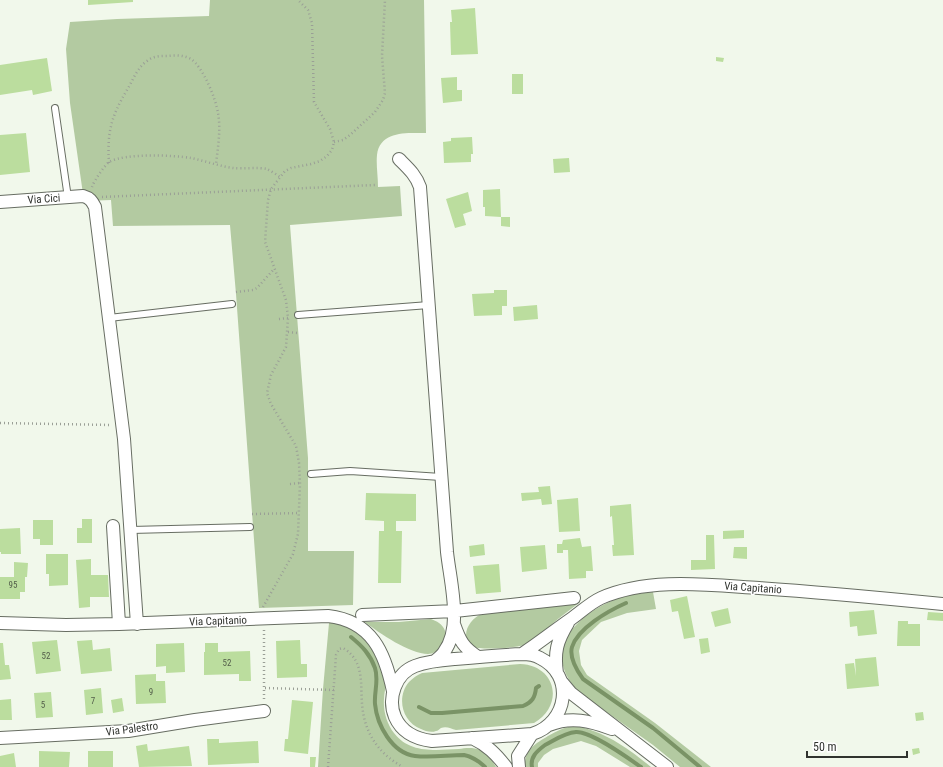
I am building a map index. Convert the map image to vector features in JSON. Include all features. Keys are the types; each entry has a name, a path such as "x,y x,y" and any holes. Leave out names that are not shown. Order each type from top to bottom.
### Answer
{"street":[{"path":"399,159 413,174 418,181 420,188 447,552 455,611 454,624 448,645 445,652 435,661"},
{"name":"Via Cici","path":"0,202 83,196 88,198"},
{"path":"88,198 93,202 95,207 124,439 137,624"},
{"path":"113,526 119,624"},
{"name":"Via Capitanio","path":"522,654 584,608 601,598 621,591 653,586 679,584 709,585 802,591 943,604"},
{"path":"362,615 455,611 574,598"},
{"name":"Via Capitanio","path":"0,623 66,625 137,624 328,616 339,618 350,621 358,626 374,640 384,657 393,691 392,699 394,715 398,723 411,735 422,740 432,741 532,734"},
{"name":"Via Capitanio","path":"549,725 556,718 562,704 563,689 555,660 558,641 571,619"},
{"path":"454,624 462,644 478,657"},
{"path":"393,691 396,683 406,671 414,666 435,661 478,657 522,654 533,655 549,664 571,693 666,767"},
{"name":"Via Palestro","path":"0,738 128,731 264,711"},
{"path":"519,767 518,756 532,734 559,721 579,720 590,722 624,734"},
{"path":"472,738 491,749 506,767"}],"lane":[{"path":"55,108 68,198"},
{"path":"109,318 232,304"},
{"path":"298,315 429,305"},
{"path":"311,474 350,471 441,477"},
{"path":"131,530 250,527"}],"path":[{"path":"264,711 265,688 263,606 293,554 298,534 300,483 300,463 296,446 271,404 267,393 270,375 286,347 288,332 286,300 265,242 268,200 271,189 285,171 291,168 311,164 323,158 332,150 334,142 330,129 314,102 312,23 308,10 298,0"},
{"path":"334,142 343,140 350,135 375,112 384,100 385,93 382,56 385,0"},
{"path":"216,164 219,124 217,106 198,65 191,59 184,56 176,55 156,57 149,60 137,72 112,119 109,134 108,162 93,184 88,198 375,185"},
{"path":"108,162 130,157 162,156 190,158 242,169 265,168 280,177"},
{"path":"236,292 253,290 266,279 274,269"},
{"path":"279,319 288,318"},
{"path":"288,332 298,333"},
{"path":"0,423 114,425"},
{"path":"290,484 300,483"},
{"path":"252,514 299,514"},
{"path":"328,767 336,655 339,649 343,648 352,655 360,670 362,712 365,724 371,736 386,756 403,767"},
{"path":"265,688 334,690"}],"green space":[{"path":"210,0 424,0 426,133 403,133 389,137 383,141 379,147 377,155 378,187 400,186 402,216 290,225 308,458 308,551 354,551 353,605 259,608 230,225 113,226 111,200 84,201 70,103 66,49 70,22 209,16"},
{"path":"653,592 656,609 627,613 601,622 582,640 579,651 581,665 587,675 655,723 711,767 680,767 653,745 581,694 568,678 563,663 563,649 568,635 578,623 590,613 622,597"},
{"path":"580,602 558,619 534,641 520,646 478,648 469,643 467,639 467,629 470,624 477,616 482,614"},
{"path":"431,619 438,622 443,627 446,637 442,646 438,650 428,654 413,651 404,647 378,632 365,622 399,622"},
{"path":"329,623 335,623 348,627 360,633 369,642 386,681 384,708 386,717 389,726 400,740 416,748 424,749 477,749 483,751 496,767 318,767"},
{"path":"520,664 532,666 542,671 548,678 552,687 553,697 550,706 544,715 534,723 456,730 443,727 437,731 430,732 414,726 405,715 402,702 405,688 409,682 422,673"},
{"path":"575,726 586,728 606,736 634,753 651,767 630,767 596,746 581,741 553,749 544,755 538,763 538,767 525,767 526,756 531,748 558,731 567,727"}],"building":[{"path":"88,0 133,0 133,2 88,5"},
{"path":"475,8 478,54 451,55 451,10"},
{"path":"716,57 724,58 723,62 716,61"},
{"path":"47,58 52,91 33,95 32,90 0,95 0,65"},
{"path":"512,74 523,74 523,94 512,94"},
{"path":"457,77 457,90 462,90 462,101 443,103 441,78"},
{"path":"26,133 30,172 0,175 0,135"},
{"path":"472,137 473,154 471,154 471,162 444,163 443,142 451,141 451,138"},
{"path":"569,158 570,172 554,173 553,159"},
{"path":"500,189 501,217 485,216 485,207 483,207 483,190"},
{"path":"468,192 472,211 463,214 466,225 455,228 446,199"},
{"path":"501,217 510,217 510,227 501,226"},
{"path":"494,290 507,290 507,306 502,306 502,315 474,316 472,294 494,293"},
{"path":"537,305 538,319 514,321 513,307"},
{"path":"550,486 552,504 542,505 541,499 522,501 521,493 539,492 538,487"},
{"path":"366,493 416,494 416,521 396,521 396,531 402,531 401,583 378,583 379,531 384,531 384,521 365,520"},
{"path":"578,498 580,531 559,532 557,500"},
{"path":"631,504 634,555 613,556 612,545 614,545 610,506"},
{"path":"82,519 92,519 92,543 77,543 77,528 82,528"},
{"path":"33,520 53,520 53,545 40,545 40,539 33,539"},
{"path":"20,528 21,554 1,554 0,529"},
{"path":"744,530 744,538 723,539 723,531"},
{"path":"706,535 714,535 715,569 691,570 691,560 706,560"},
{"path":"580,538 582,547 591,546 593,571 586,571 586,578 569,579 568,550 563,550 563,553 557,553 557,544 562,544 563,540"},
{"path":"484,544 485,555 470,557 469,546"},
{"path":"545,545 547,569 522,572 520,547"},
{"path":"734,547 747,547 747,559 733,558"},
{"path":"46,554 68,554 68,585 49,586 49,574 46,574"},
{"path":"91,559 91,575 108,575 109,597 90,597 90,607 79,608 76,560"},
{"path":"14,562 28,563 27,577 25,577 25,592 20,592 20,599 0,599 0,577 14,577"},
{"path":"499,564 501,592 476,594 473,566"},
{"path":"687,596 695,637 684,639 678,611 672,612 670,600"},
{"path":"728,608 731,623 715,627 711,612"},
{"path":"874,610 877,634 858,636 857,626 850,627 849,612"},
{"path":"928,612 943,613 943,621 927,620"},
{"path":"898,621 908,621 908,624 920,624 920,646 897,646"},
{"path":"708,638 710,652 701,654 699,639"},
{"path":"57,640 61,671 36,674 32,642"},
{"path":"92,640 93,650 110,648 112,671 81,674 77,641"},
{"path":"300,640 301,664 307,664 307,677 277,678 276,641"},
{"path":"0,643 3,643 5,665 9,665 11,679 0,680"},
{"path":"184,643 185,672 166,673 166,666 156,667 156,644"},
{"path":"205,643 218,643 218,652 250,651 251,681 239,681 239,674 204,675"},
{"path":"876,657 879,686 847,689 845,664 854,663 856,676 855,659"},
{"path":"156,674 156,681 165,681 166,703 136,704 135,675"},
{"path":"101,688 103,713 86,715 84,690"},
{"path":"51,692 53,717 36,718 34,693"},
{"path":"122,698 124,711 113,713 111,700"},
{"path":"11,699 12,720 0,720 0,700"},
{"path":"292,700 313,702 308,754 284,751 285,739 288,739"},
{"path":"923,712 924,720 916,721 915,713"},
{"path":"207,739 219,739 219,743 258,741 259,763 208,765"},
{"path":"147,744 148,751 189,746 192,766 139,767 136,746"},
{"path":"919,748 920,753 913,755 912,749"},
{"path":"39,751 70,752 69,767 39,767"},
{"path":"88,751 113,751 113,767 88,767"},
{"path":"14,753 16,767 0,767 0,756"},
{"path":"310,757 316,757 315,767 310,767"}],"waterway":[{"path":"626,603 603,615 580,633 575,640 571,651 574,664 583,679 653,728 700,767"},
{"path":"351,637 365,651 375,668 377,677 375,700 376,712 382,729 399,750 407,754 421,757 464,755 475,759 485,767"},
{"path":"419,707 431,713 442,713 523,706 529,703 535,694 536,688 539,686"},
{"path":"532,767 533,757 542,747 564,735 576,732 583,733 600,740 641,767"}]}
